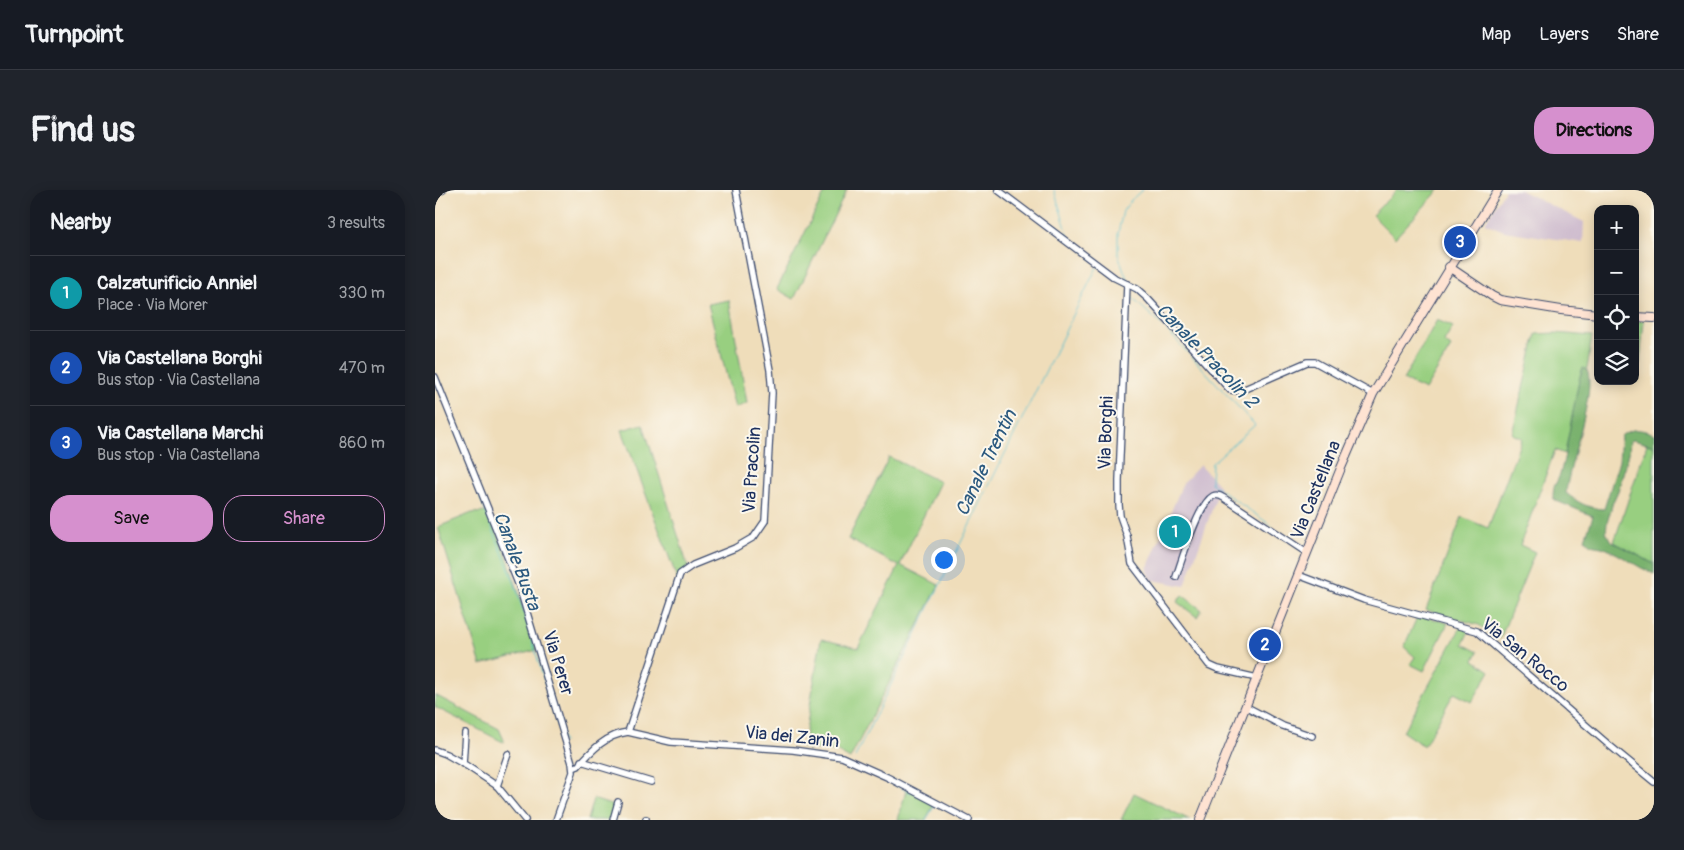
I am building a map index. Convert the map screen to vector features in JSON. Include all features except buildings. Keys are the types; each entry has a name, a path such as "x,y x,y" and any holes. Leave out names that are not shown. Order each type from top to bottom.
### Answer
{"main road":[{"name":"Via Castellana","path":"1200,820 1373,394 1498,190"},
{"path":"1449,268 1500,300 1594,314"},
{"path":"1639,317 1654,318"}],"street":[{"path":"435,193 443,190"},
{"name":"Via Pracolin","path":"628,732 680,574 693,565 735,548 754,537 765,522 771,393 770,370 736,190"},
{"path":"998,190 1115,278 1148,299 1230,390 1240,391 1307,362 1315,362 1373,394"},
{"name":"Via Borghi","path":"1127,284 1119,505 1132,564 1209,665 1218,669 1257,678"},
{"name":"Via Perer","path":"435,377 519,586 573,768"},
{"path":"1176,577 1201,510 1213,496 1219,495 1224,498 1307,553"},
{"name":"Via San Rocco","path":"1298,575 1364,600 1477,631 1654,782"},
{"path":"1245,706 1283,726 1312,736"},
{"path":"556,820 573,768 602,742 613,736 628,732"},
{"name":"Via dei Zanin","path":"628,732 671,742 827,753 842,757 887,777 969,820"},
{"path":"463,764 465,733"},
{"path":"435,750 446,754 497,786 525,820"},
{"path":"497,786 508,754"},
{"path":"581,761 651,782"},
{"path":"613,820 618,802"}],"shaded area":[{"path":"1505,190 1520,190 1584,222 1583,243 1504,231 1485,223"},
{"path":"1200,465 1220,487 1185,586 1152,580 1147,569 1183,483"}],"green space":[{"path":"826,190 847,190 794,299 777,289"},
{"path":"1397,190 1439,190 1395,238 1372,215"},
{"path":"729,300 747,403 735,408 708,304"},
{"path":"1437,320 1453,327 1444,342 1451,347 1425,390 1403,380"},
{"path":"1639,321 1644,321 1639,372"},
{"path":"1555,333 1592,336 1587,370 1583,368 1581,372 1565,454 1555,450 1520,545 1535,552 1500,639 1479,625 1426,610 1462,517 1488,528 1522,438 1512,434 1536,334"},
{"path":"1583,368 1587,370 1589,380 1588,394 1566,493 1583,504 1593,508 1604,509 1619,461 1621,436 1629,431 1637,430 1654,434 1654,446 1634,440 1630,441 1629,453 1613,502 1606,532 1610,540 1654,564 1654,574 1605,548 1589,544 1585,539 1593,516 1554,500 1554,487 1560,475 1564,459"},
{"path":"643,424 688,567 678,581 622,430"},
{"path":"1647,444 1654,446 1654,564 1614,542"},
{"path":"889,457 940,482 900,565 939,585 850,759 836,751 803,748 821,639 858,648 899,566 848,539"},
{"path":"489,512 508,559 537,650 481,665 438,527 472,513"},
{"path":"1182,595 1202,610 1197,617 1177,602"},
{"path":"1418,615 1448,623 1424,671 1410,664 1415,657 1404,647"},
{"path":"1461,627 1470,629 1463,644 1478,652 1474,660 1490,671 1472,702 1454,693 1424,746 1403,732"},
{"path":"435,695 499,729 504,740 503,742 435,707"},
{"path":"907,787 935,802 926,820 898,820"},
{"path":"1134,793 1190,820 1121,820"},
{"path":"593,799 614,806 609,820 587,820"}],"waterway":[{"name":"Canale Trentin","path":"1054,190 1070,241"},
{"name":"Canale Pracolin 2","path":"1128,282 1118,254 1118,233 1123,211 1142,190"},
{"name":"Canale Trentin","path":"855,757 1097,267"},
{"name":"Canale Pracolin 2","path":"1129,295 1165,328 1255,425 1212,463 1211,483 1272,526"},
{"name":"Canale Busta","path":"480,498 515,584 563,742"},
{"name":"Canale Trentin","path":"884,779 911,793"},
{"name":"Canale Trentin","path":"926,820 935,805"}],"place":[{"name":"Via Castellana Marchi","path":"1460,242"},
{"name":"Calzaturificio Anniel","path":"1175,532"},
{"name":"Via Castellana Borghi","path":"1265,645"}]}
